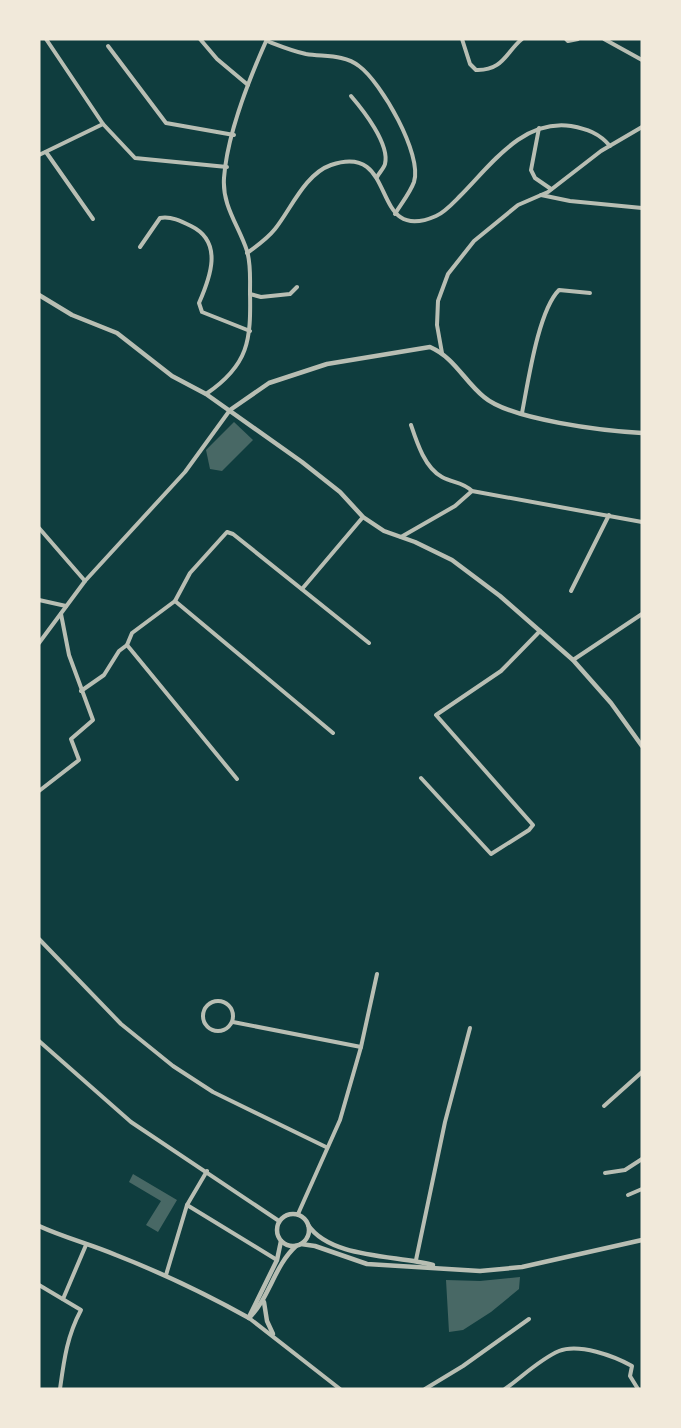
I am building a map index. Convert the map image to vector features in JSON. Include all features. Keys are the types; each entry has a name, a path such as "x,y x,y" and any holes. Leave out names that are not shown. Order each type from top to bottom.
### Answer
{"street":[{"path":"46,39 103,124 135,158 227,167"},
{"path":"200,39 217,59 248,85"},
{"path":"462,39 470,64 476,70 485,70 507,58 512,47 522,39"},
{"path":"566,39 567,41 578,39"},
{"path":"604,39 642,60"},
{"path":"206,394 226,380 238,366 246,350 250,331 247,253 226,207 224,178 248,85 267,40 291,50 339,57 358,65 378,87 392,110 415,166 414,182 395,214"},
{"path":"108,46 166,123 234,135"},
{"path":"351,96 374,127 384,148 385,164 377,177"},
{"path":"39,155 103,124"},
{"path":"247,253 274,231 321,169 333,164 350,162 365,165 377,177 395,214 404,221 414,222 438,215 498,156 519,139 539,128 560,125 580,128 600,135 610,146"},
{"path":"442,353 437,325 438,301 448,274 482,234 518,205 551,189 610,146 642,127"},
{"path":"539,128 538,144 531,170 535,178 551,189"},
{"path":"46,152 93,219"},
{"path":"540,195 570,201 642,208"},
{"path":"140,247 160,218 181,221 198,229 211,250 213,264 212,275 200,307 202,312 250,331"},
{"path":"250,294 261,297 290,294 297,287"},
{"path":"522,413 540,332 554,296 559,290 590,293"},
{"path":"39,295 72,315 117,333 172,376 230,410 325,480 363,517 384,531 452,560 500,596 573,660 611,703 642,746"},
{"path":"39,643 85,581 116,544 172,486 230,410 269,383 327,364 410,348 430,347 442,353 485,399 547,420 642,433"},
{"path":"411,425 421,454 441,477 461,483 472,491 642,522"},
{"path":"400,537 455,506 472,491"},
{"path":"571,591 609,515"},
{"path":"302,589 363,517"},
{"path":"39,528 85,581"},
{"path":"81,691 104,675 119,651 127,645 132,633 175,601 190,573 226,532 233,534 369,643"},
{"path":"39,600 66,606"},
{"path":"175,601 333,733"},
{"path":"39,791 79,760 71,739 93,720 81,691 61,613"},
{"path":"573,660 642,614"},
{"path":"422,778 491,854 529,830 533,825 436,715 501,671 540,631"},
{"path":"127,645 237,779"},
{"path":"39,939 122,1024 173,1066 213,1092 326,1148"},
{"path":"298,1214 340,1120 361,1047 377,974"},
{"path":"233,1022 231,1007 223,1001 213,1002 203,1013 204,1023 211,1030 221,1031 233,1022 361,1047"},
{"path":"416,1260 445,1122 470,1028"},
{"path":"39,1041 131,1122 279,1221"},
{"path":"604,1107 642,1072"},
{"path":"605,1173 625,1170 642,1159"},
{"path":"166,1275 187,1205 207,1171"},
{"path":"628,1195 642,1189"},
{"path":"187,1205 277,1260"},
{"path":"249,1318 252,1306 277,1260 281,1241 277,1231 279,1221 287,1214 298,1214 324,1239 355,1251 416,1260 439,1267"},
{"path":"249,1318 264,1299 285,1258 308,1236 309,1225"},
{"path":"39,1226 86,1245 114,1253 166,1275 249,1318 273,1334 340,1389"},
{"path":"281,1241 315,1246 367,1264 416,1269 439,1267 480,1271 522,1267 642,1239"},
{"path":"63,1299 86,1245"},
{"path":"39,1285 81,1310 71,1328 63,1362 60,1389"},
{"path":"264,1299 267,1321 273,1334"},
{"path":"428,1388 529,1319"},
{"path":"505,1389 558,1352 570,1348 605,1355 632,1366 630,1376 638,1389"}],"building":[{"path":"234,422 253,440 222,471 210,469 206,450"},
{"path":"133,1174 177,1200 158,1232 146,1225 161,1201 129,1182"},
{"path":"520,1277 519,1289 491,1312 463,1330 449,1332 446,1280 480,1281"}]}
